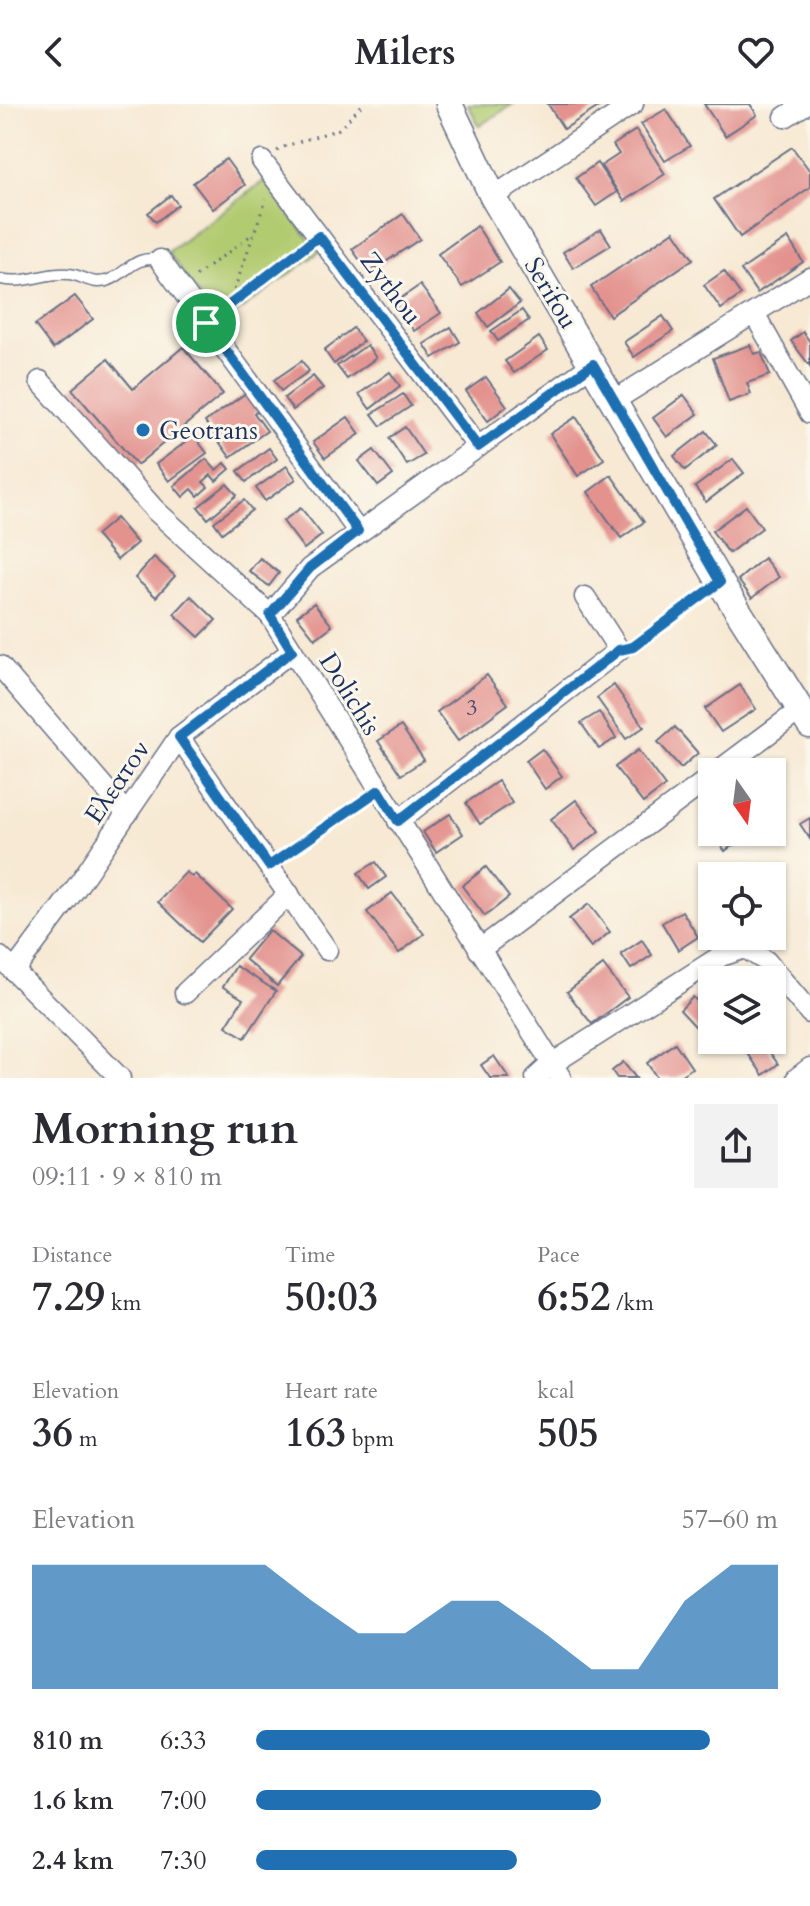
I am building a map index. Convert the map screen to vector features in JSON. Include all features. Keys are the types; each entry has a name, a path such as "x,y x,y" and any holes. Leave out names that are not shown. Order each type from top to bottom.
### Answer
{"street":[{"name":"Serifou","path":"449,104 493,197 720,582 805,717"},
{"path":"493,197 633,104"},
{"path":"785,117 806,104"},
{"name":"Zythou","path":"268,168 478,447"},
{"path":"160,260 358,531"},
{"path":"615,400 810,278"},
{"path":"755,315 810,413"},
{"path":"270,615 310,568 593,364"},
{"name":"Dolichis","path":"40,381 155,510 270,615 479,950 549,1074"},
{"path":"398,821 619,650 585,597"},
{"name":"Ελεατον","path":"7,964 76,888 179,737 292,651"},
{"path":"0,666 127,814"},
{"path":"739,758 805,717"},
{"path":"179,737 327,950"},
{"path":"479,950 698,786"},
{"path":"185,993 289,894"},
{"path":"549,1074 721,956 745,948 766,961 810,1013"},
{"path":"7,964 120,1078"},
{"path":"797,1078 810,1068"}],"lane":[{"path":"0,279 25,281 66,273 97,283 117,277 133,263 148,257 160,260"}],"path":[{"path":"229,305 254,233 268,168 286,146 339,129 363,104"},
{"path":"180,288 254,233"},
{"path":"206,323 319,236"},
{"path":"619,650 633,647 720,582"},
{"path":"269,866 379,790"}],"green space":[{"path":"468,104 513,104 479,126"},
{"path":"264,181 319,252 220,325 168,252"}],"building":[{"path":"548,104 603,104 564,129"},
{"path":"704,104 750,104 757,115 725,136"},
{"path":"666,109 690,146 665,161 641,124"},
{"path":"636,130 665,174 624,201 601,166 619,154 613,145"},
{"path":"792,147 810,171 810,187 740,237 714,199"},
{"path":"226,159 245,185 213,209 193,183"},
{"path":"597,163 617,192 596,206 576,178"},
{"path":"171,195 178,205 156,222 148,213"},
{"path":"403,214 420,239 369,273 352,249"},
{"path":"477,226 500,262 462,287 438,254"},
{"path":"601,229 611,245 573,268 563,252"},
{"path":"674,231 693,259 610,316 591,287"},
{"path":"788,238 803,262 757,293 741,270"},
{"path":"724,271 741,295 721,309 704,285"},
{"path":"420,285 441,313 414,331 394,303"},
{"path":"509,289 520,303 488,327 478,313"},
{"path":"75,296 93,319 53,349 35,325"},
{"path":"522,310 529,320 498,341 491,331"},
{"path":"663,316 673,331 634,357 624,342"},
{"path":"451,327 460,342 433,358 424,344"},
{"path":"353,328 363,341 334,364 324,350"},
{"path":"803,332 810,342 810,366 791,341"},
{"path":"539,337 548,350 514,373 505,361"},
{"path":"367,345 376,358 347,379 337,366"},
{"path":"750,345 754,354 761,352 770,375 747,383 751,394 729,402 713,358"},
{"name":"Geotrans","path":"183,347 223,394 137,465 72,389 108,359 133,389"},
{"path":"302,361 309,371 281,391 274,380"},
{"path":"390,372 400,386 370,409 359,394"},
{"path":"313,376 323,388 293,410 284,398"},
{"path":"486,377 507,406 488,421 466,391"},
{"path":"246,393 258,410 254,413 267,431 230,457 205,422"},
{"path":"403,394 411,406 381,426 372,414"},
{"path":"684,395 698,414 667,437 653,418"},
{"path":"348,417 360,434 325,458 313,442"},
{"path":"576,417 604,459 578,476 550,434"},
{"path":"405,427 424,455 407,465 389,438"},
{"path":"706,431 717,445 685,470 674,456"},
{"path":"194,436 207,453 169,481 156,464"},
{"path":"269,448 277,459 246,482 238,471"},
{"path":"374,450 393,475 378,486 359,461"},
{"path":"206,459 216,470 225,463 230,469 216,481 211,475 203,482 208,487 198,496 192,489 183,497 174,486"},
{"path":"733,459 744,473 706,502 695,487"},
{"path":"287,466 296,479 265,501 256,488"},
{"path":"611,475 644,522 621,538 588,492"},
{"path":"227,484 237,495 208,519 198,507"},
{"path":"244,500 252,510 222,533 214,522"},
{"path":"746,506 762,528 729,553 712,531"},
{"path":"301,508 322,535 304,549 283,521"},
{"path":"116,518 137,543 117,560 96,535"},
{"path":"154,557 175,576 156,597 135,578"},
{"path":"260,558 279,573 269,586 249,571"},
{"path":"764,558 779,577 752,598 738,580"},
{"path":"191,596 216,620 199,637 174,614"},
{"path":"314,603 332,626 315,639 297,616"},
{"path":"487,675 508,704 458,741 437,712"},
{"path":"614,685 644,727 626,739 597,698"},
{"path":"740,685 756,709 721,732 705,709"},
{"path":"599,712 616,738 599,749 581,723"},
{"path":"401,726 424,760 401,775 378,741"},
{"path":"675,727 698,753 681,768 658,742"},
{"path":"542,749 562,776 545,789 526,761"},
{"path":"638,750 665,786 643,803 615,767"},
{"path":"498,781 512,803 480,824 466,803"},
{"path":"576,800 600,831 574,850 551,819"},
{"path":"450,814 463,834 436,852 423,832"},
{"path":"810,818 810,839 800,824"},
{"path":"376,862 386,877 369,889 358,873"},
{"path":"486,867 509,897 485,916 462,886"},
{"path":"186,872 192,877 195,874 232,909 200,942 158,902"},
{"path":"392,893 424,934 399,953 367,912"},
{"path":"589,904 610,932 591,947 569,919"},
{"path":"682,911 698,937 678,950 662,923"},
{"path":"269,930 301,957 277,986 245,959"},
{"path":"642,940 652,955 631,969 621,954"},
{"path":"603,965 628,997 592,1024 567,992"},
{"path":"236,966 276,991 245,1038 226,1026 243,999 223,987"},
{"path":"693,997 698,1002 698,1029 680,1010"},
{"path":"675,1043 692,1068 677,1078 657,1078 647,1063"},
{"path":"748,1054 771,1054 778,1064 763,1075"},
{"path":"494,1056 509,1078 490,1078 481,1065"},
{"path":"623,1062 636,1078 617,1078 612,1071"}],"place":[{"name":"Geotrans","path":"143,430"}],"route":[{"path":"319,236 478,447 593,364 720,582 633,647 619,650 398,821 379,790 269,866 179,737 292,651 270,615 310,568 358,531 206,323 319,236"}]}
